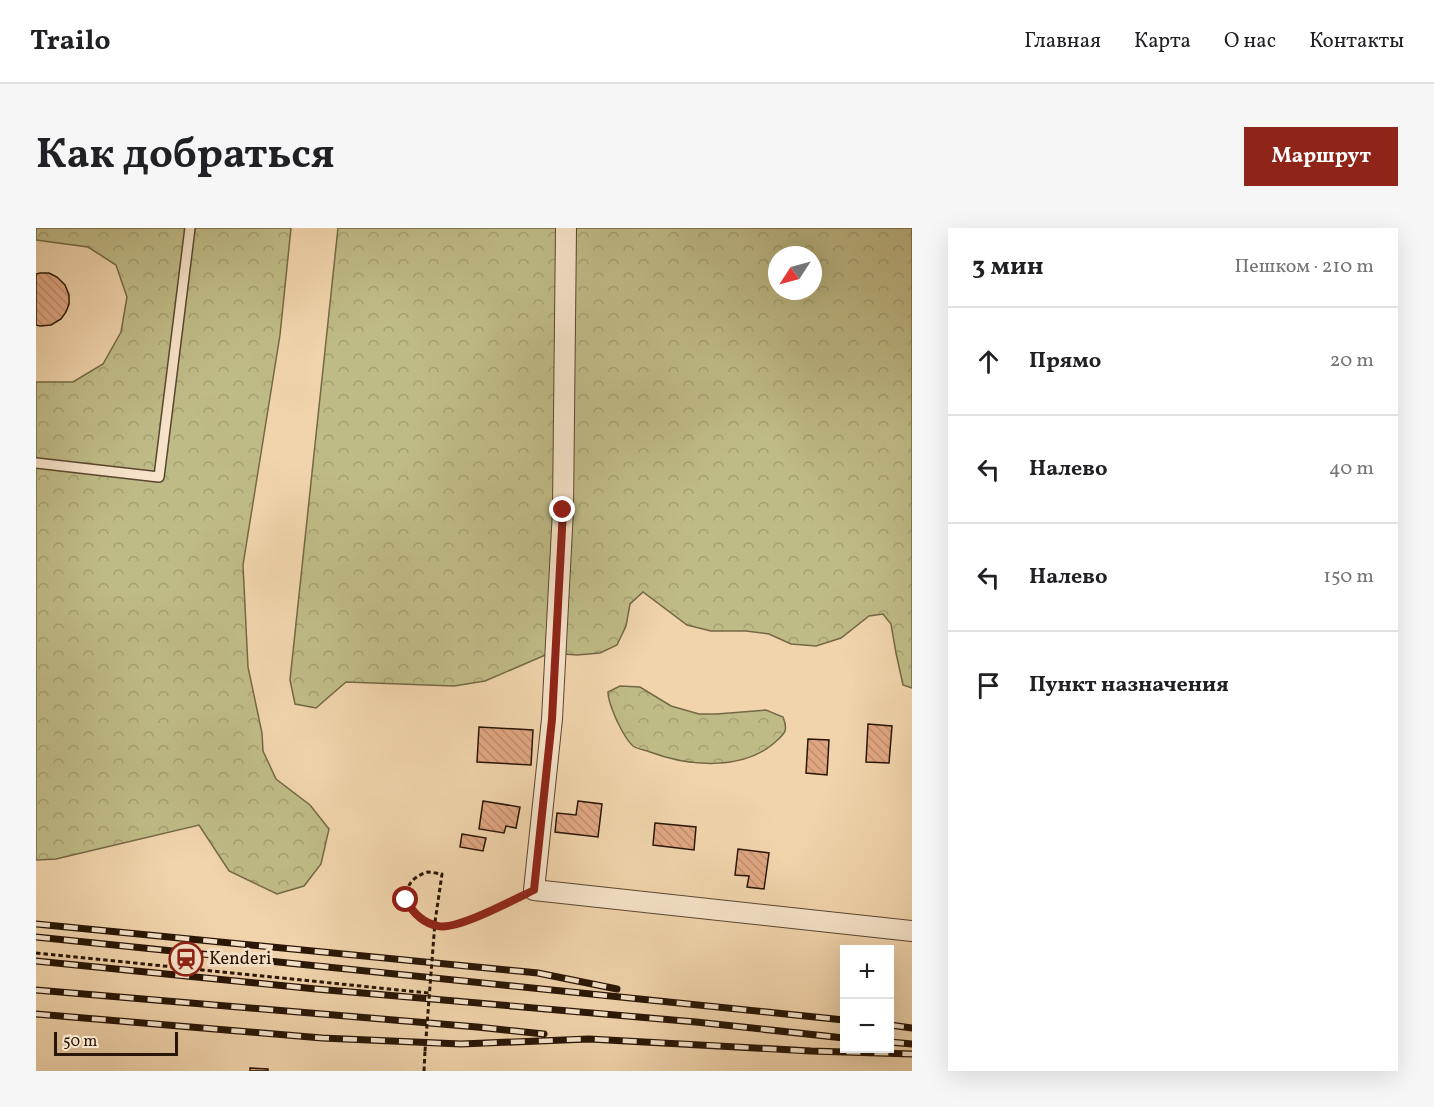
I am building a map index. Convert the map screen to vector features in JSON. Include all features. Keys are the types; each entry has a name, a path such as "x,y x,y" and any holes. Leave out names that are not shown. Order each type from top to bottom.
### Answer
{"street":[{"path":"566,228 563,510 552,719 534,890 912,931"}],"lane":[{"path":"36,463 159,477 190,228"}],"path":[{"path":"424,1071 429,993 435,922 442,874 428,872 416,877 410,884 406,891 406,900 412,912 418,918 438,927 451,926 489,912 534,890"},
{"path":"36,953 429,993"}],"green space":[{"path":"36,228 291,228 280,335 243,565 248,667 262,733 263,751 276,779 310,805 329,829 321,864 304,886 277,894 229,871 199,825 56,859 36,860 36,382 73,382 103,364 121,332 127,297 116,265 88,247 36,240"},
{"path":"338,228 912,228 912,688 903,685 891,624 883,614 869,616 841,638 816,646 791,644 769,634 746,631 711,631 687,625 643,592 630,604 626,626 617,645 600,653 577,655 550,653 485,681 454,686 346,682 316,708 295,704 290,680"},
{"path":"620,686 640,687 671,706 699,714 766,710 783,717 785,729 783,735 773,744 745,759 697,763 665,757 635,747 630,743 615,717 608,695 608,692"}],"building":[{"path":"49,273 57,277 65,285 69,295 66,312 61,319 51,325 36,325 36,274"},
{"path":"868,724 892,726 889,763 866,762"},
{"path":"479,727 533,730 531,765 477,762"},
{"path":"808,739 829,740 827,775 806,773"},
{"path":"483,801 520,807 516,828 506,826 504,833 479,829"},
{"path":"578,801 602,804 598,837 555,832 557,813 576,815"},
{"path":"655,823 696,827 694,850 653,845"},
{"path":"462,834 486,838 483,851 460,847"},
{"path":"738,849 769,853 764,889 747,887 749,876 735,875"},
{"path":"250,1068 268,1069 268,1071 250,1071"}],"railway":[{"path":"36,924 538,973 617,989"},
{"path":"36,937 840,1020"},
{"path":"36,961 316,989 696,1022 840,1038"},
{"path":"36,990 544,1034"},
{"path":"36,1014 322,1038 461,1044 589,1039 912,1054"},
{"path":"894,1026 912,1028"},
{"path":"894,1042 912,1044"}],"place":[{"name":"Kenderi","path":"186,959"}],"route":[{"path":"406,900 418,918 438,927 451,926 489,912 534,890 552,719 563,510"}]}
